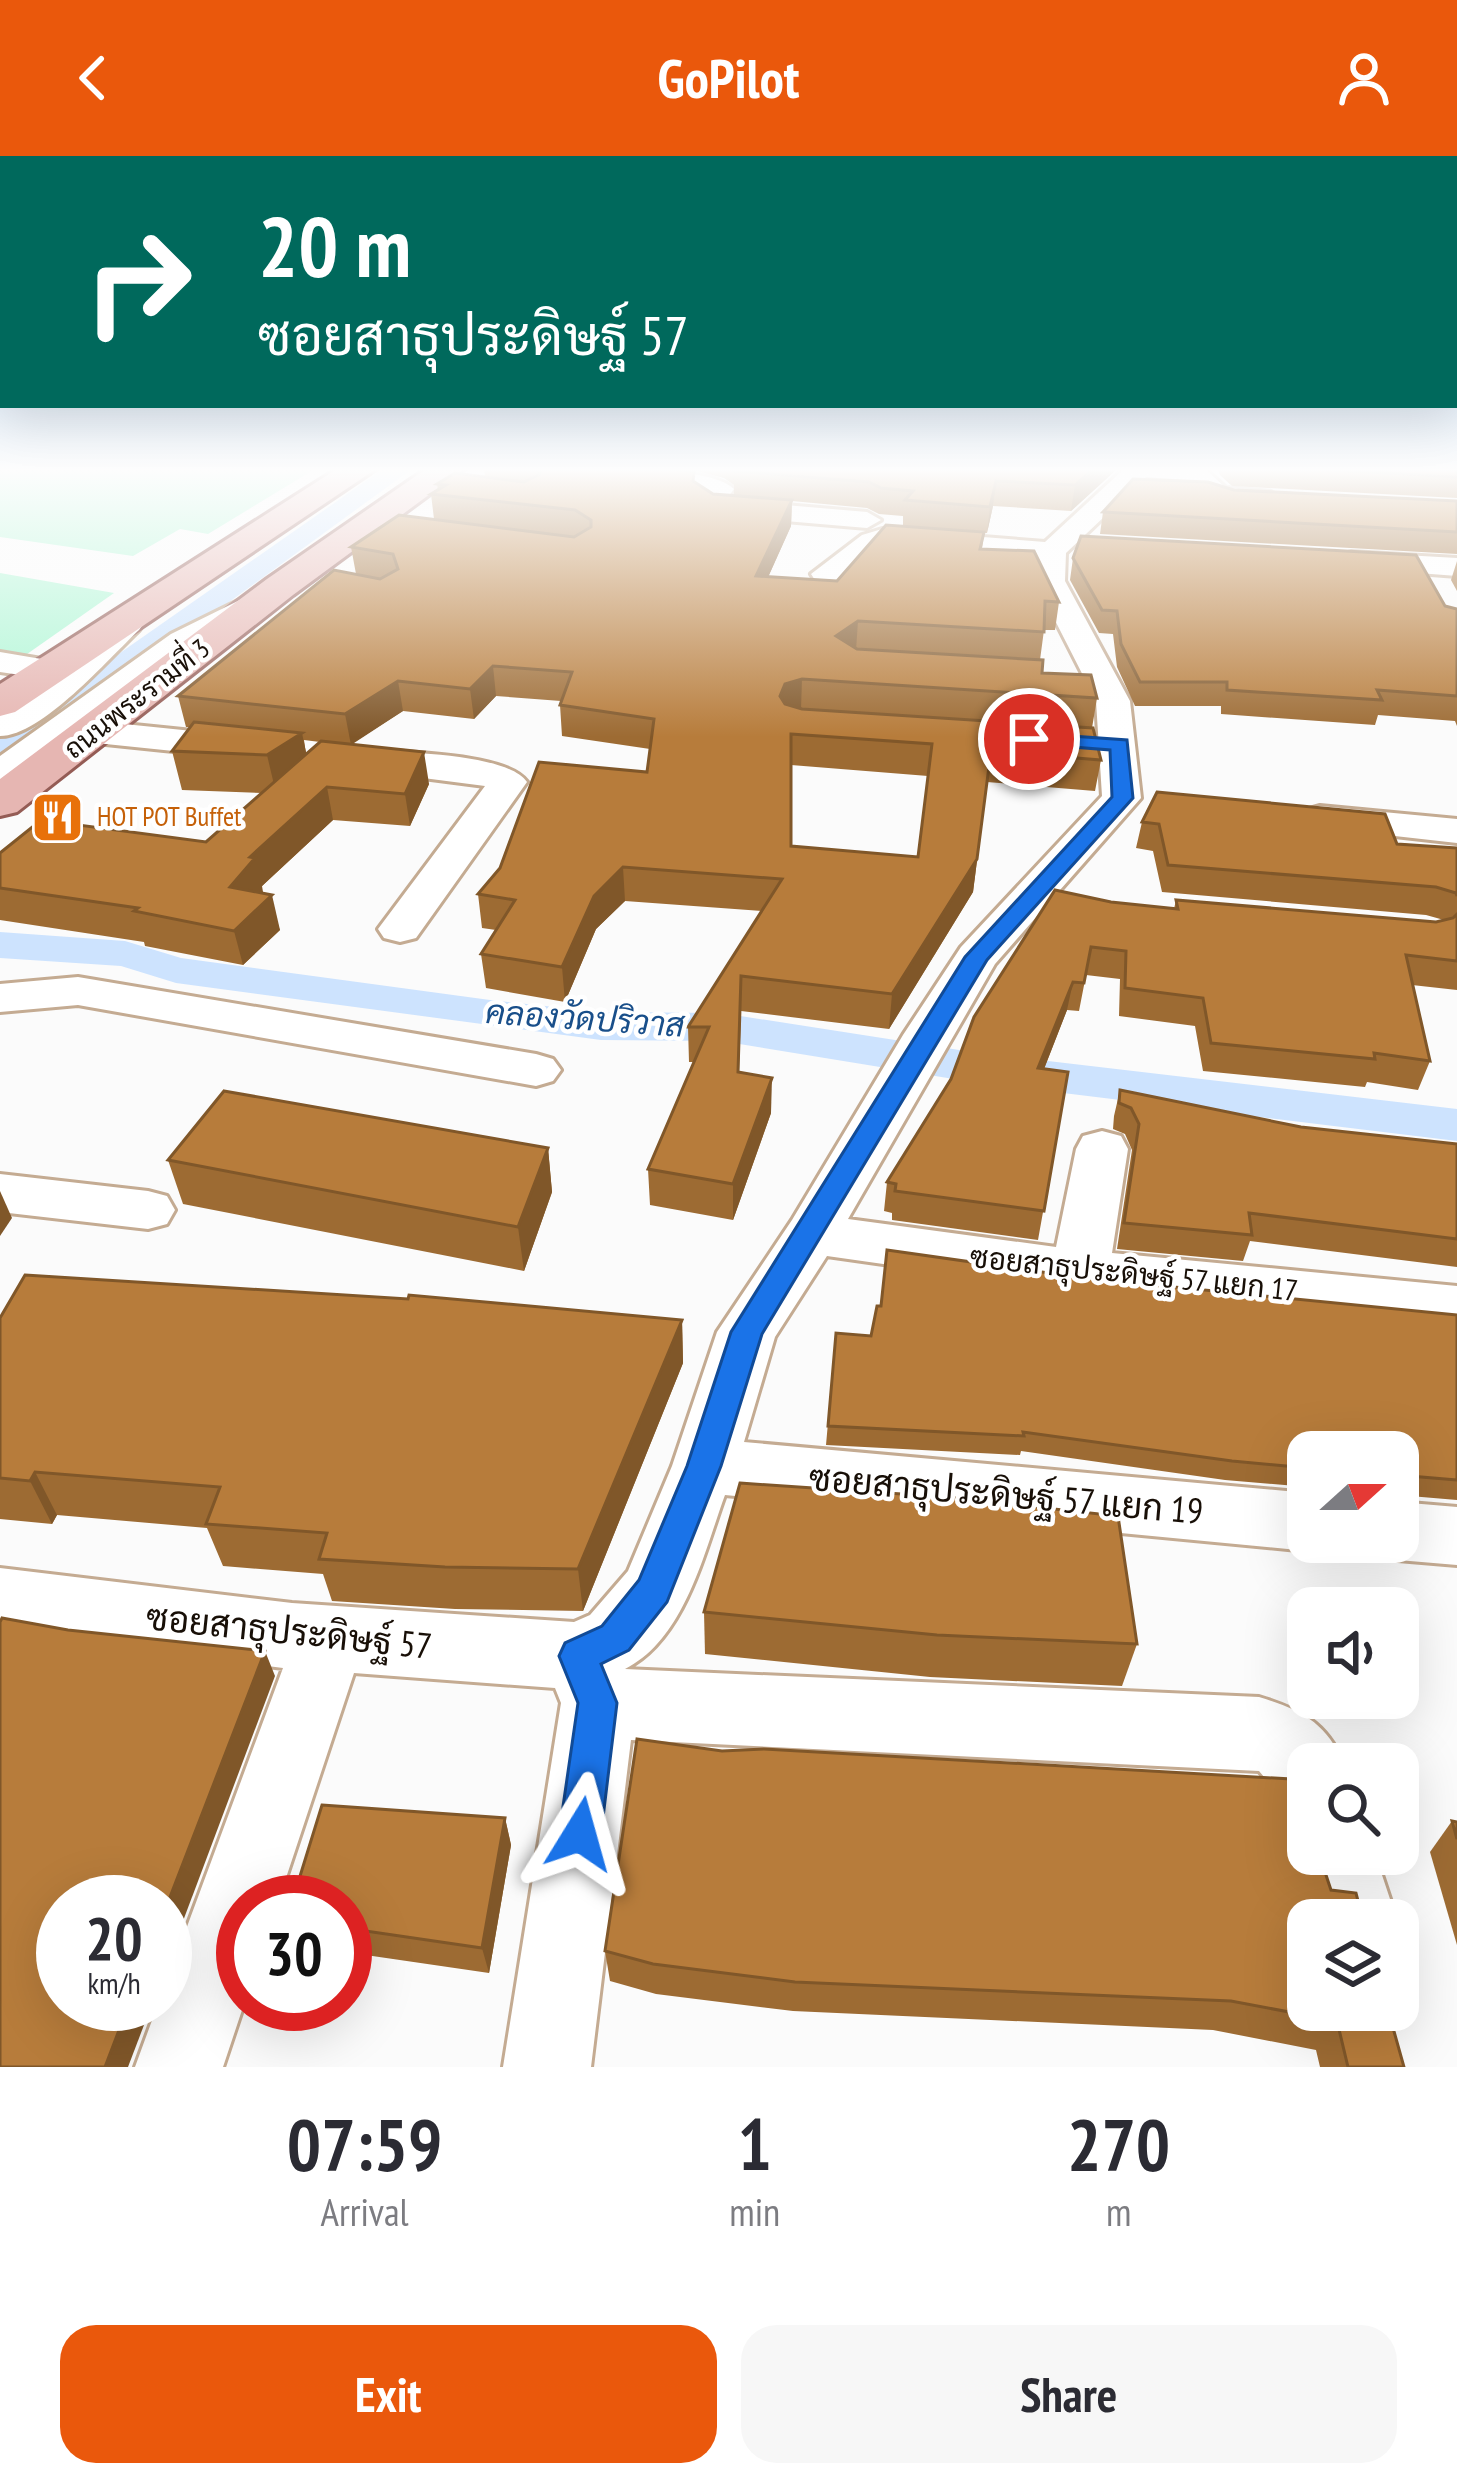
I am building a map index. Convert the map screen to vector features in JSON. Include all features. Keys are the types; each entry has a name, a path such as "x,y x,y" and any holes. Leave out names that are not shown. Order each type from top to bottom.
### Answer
{"main road":[{"path":"0,703 222,558"},
{"name":"ถนนพระรามที่ 3","path":"0,802 322,558"}],"street":[{"path":"826,574 848,558"},
{"path":"547,2067 588,1679 654,1591 704,1466 747,1332 812,1234 977,957 1122,798 1113,701 1050,581 1063,558"},
{"path":"1315,560 1457,566"},
{"path":"1423,565 1443,602"},
{"path":"0,774 183,640 289,582 332,583 230,667"},
{"path":"0,730 48,697 148,605"},
{"path":"0,662 52,669"},
{"path":"1055,677 1101,678"},
{"path":"146,736 179,709"},
{"path":"96,732 287,752"},
{"path":"1074,742 1120,745"},
{"path":"334,757 488,773 508,782 400,928"},
{"path":"1122,798 1169,803"},
{"path":"1285,814 1457,831"},
{"path":"1031,898 1078,902"},
{"path":"8,1004 78,992 536,1070"},
{"path":"1080,1271 1102,1149"},
{"path":"0,1193 148,1210"},
{"name":"ซอยสาธุประดิษฐ์ 57 แยก 17","path":"812,1234 1080,1271 1457,1307"},
{"name":"ซอยสาธุประดิษฐ์ 57 แยก 19","path":"704,1466 1287,1520"},
{"path":"1419,1533 1457,1536"},
{"name":"ซอยสาธุประดิษฐ์ 57","path":"0,1600 330,1639 588,1679 1259,1734 1287,1743"},
{"path":"179,2067 330,1639"}],"green space":[{"path":"0,573 114,593 0,673"}],"building":[{"path":"394,558 764,558 756,576 837,581 857,558 1038,558 1059,602 1045,601 1044,632 858,621 836,636 857,649 1043,660 1042,673 1091,675 1097,698 802,679 785,684 780,696 785,704 802,709 1093,728 1101,760 991,751 977,859 892,994 741,976 738,1072 772,1078 733,1184 648,1169 709,1027 688,1027 782,879 623,867 594,896 562,967 481,954 515,900 478,894 500,868 539,762 647,772 654,719 560,705 572,672 493,666 470,689 398,681 345,714 178,696 334,570 380,579 398,569","holes":["791,734 932,744 918,857 791,846"]},
{"path":"1073,558 1418,558 1445,606 1457,609 1457,696 1377,690 1382,700 1227,690 1227,682 1140,682 1121,644 1117,611 1102,610"},
{"path":"194,722 302,733 267,755 172,751"},
{"path":"321,741 424,752 405,794 327,787 250,857 255,858 230,887 272,895 234,931 134,911 138,908 0,888 0,853 41,820 206,842"},
{"path":"1157,792 1385,814 1397,844 1457,848 1457,896 1436,887 1168,865 1159,824 1142,822"},
{"path":"1055,890 1178,909 1176,900 1436,922 1457,914 1457,961 1406,955 1430,1061 1211,1043 1203,998 1125,988 1126,951 1091,947 1084,983 1073,982 1038,1068 1068,1072 1044,1211 895,1191 896,1184 887,1182 951,1079 974,1017"},
{"path":"1120,1090 1301,1127 1457,1144 1457,1239 1249,1213 1252,1235 1124,1223 1139,1124 1131,1108 1119,1103"},
{"path":"224,1091 548,1148 518,1227 168,1160"},
{"path":"887,1250 1084,1278 1457,1315 1457,1480 1419,1477 1419,1431 1287,1431 1287,1466 1023,1432 1024,1436 828,1426 836,1333 871,1336 877,1306 881,1306"},
{"path":"25,1275 408,1299 409,1295 682,1320 578,1569 319,1559 327,1533 206,1524 220,1487 35,1472 30,1481 0,1478 0,1318"},
{"path":"740,1483 946,1497 1118,1516 1137,1644 937,1635 704,1612"},
{"path":"2,1618 68,1630 265,1651 179,1875 36,1875 36,2031 119,2031 105,2067 0,2067"},
{"path":"637,1739 722,1751 764,1749 1287,1779 1287,1875 1326,1875 1331,1890 1356,1893 1358,1899 1287,1899 1287,2012 1231,2001 795,1982 653,1964 605,1951"},
{"path":"322,1805 505,1818 482,1948 372,1932 372,1875 300,1875"},
{"path":"1339,2031 1394,2031 1404,2067 1348,2067"}],"waterway":[{"path":"0,753 274,558"},
{"name":"คลองวัดปริวาส","path":"0,945 125,954 176,970 490,1013 601,1026 721,1027 972,1067 1457,1125"}],"place":[{"name":"HOT POT Buffet","path":"58,817"}],"route":[{"path":"580,1834 598,1703 578,1656 615,1638 654,1591 704,1466 747,1332 812,1234 977,957 1122,798 1120,745 1029,739"}]}
